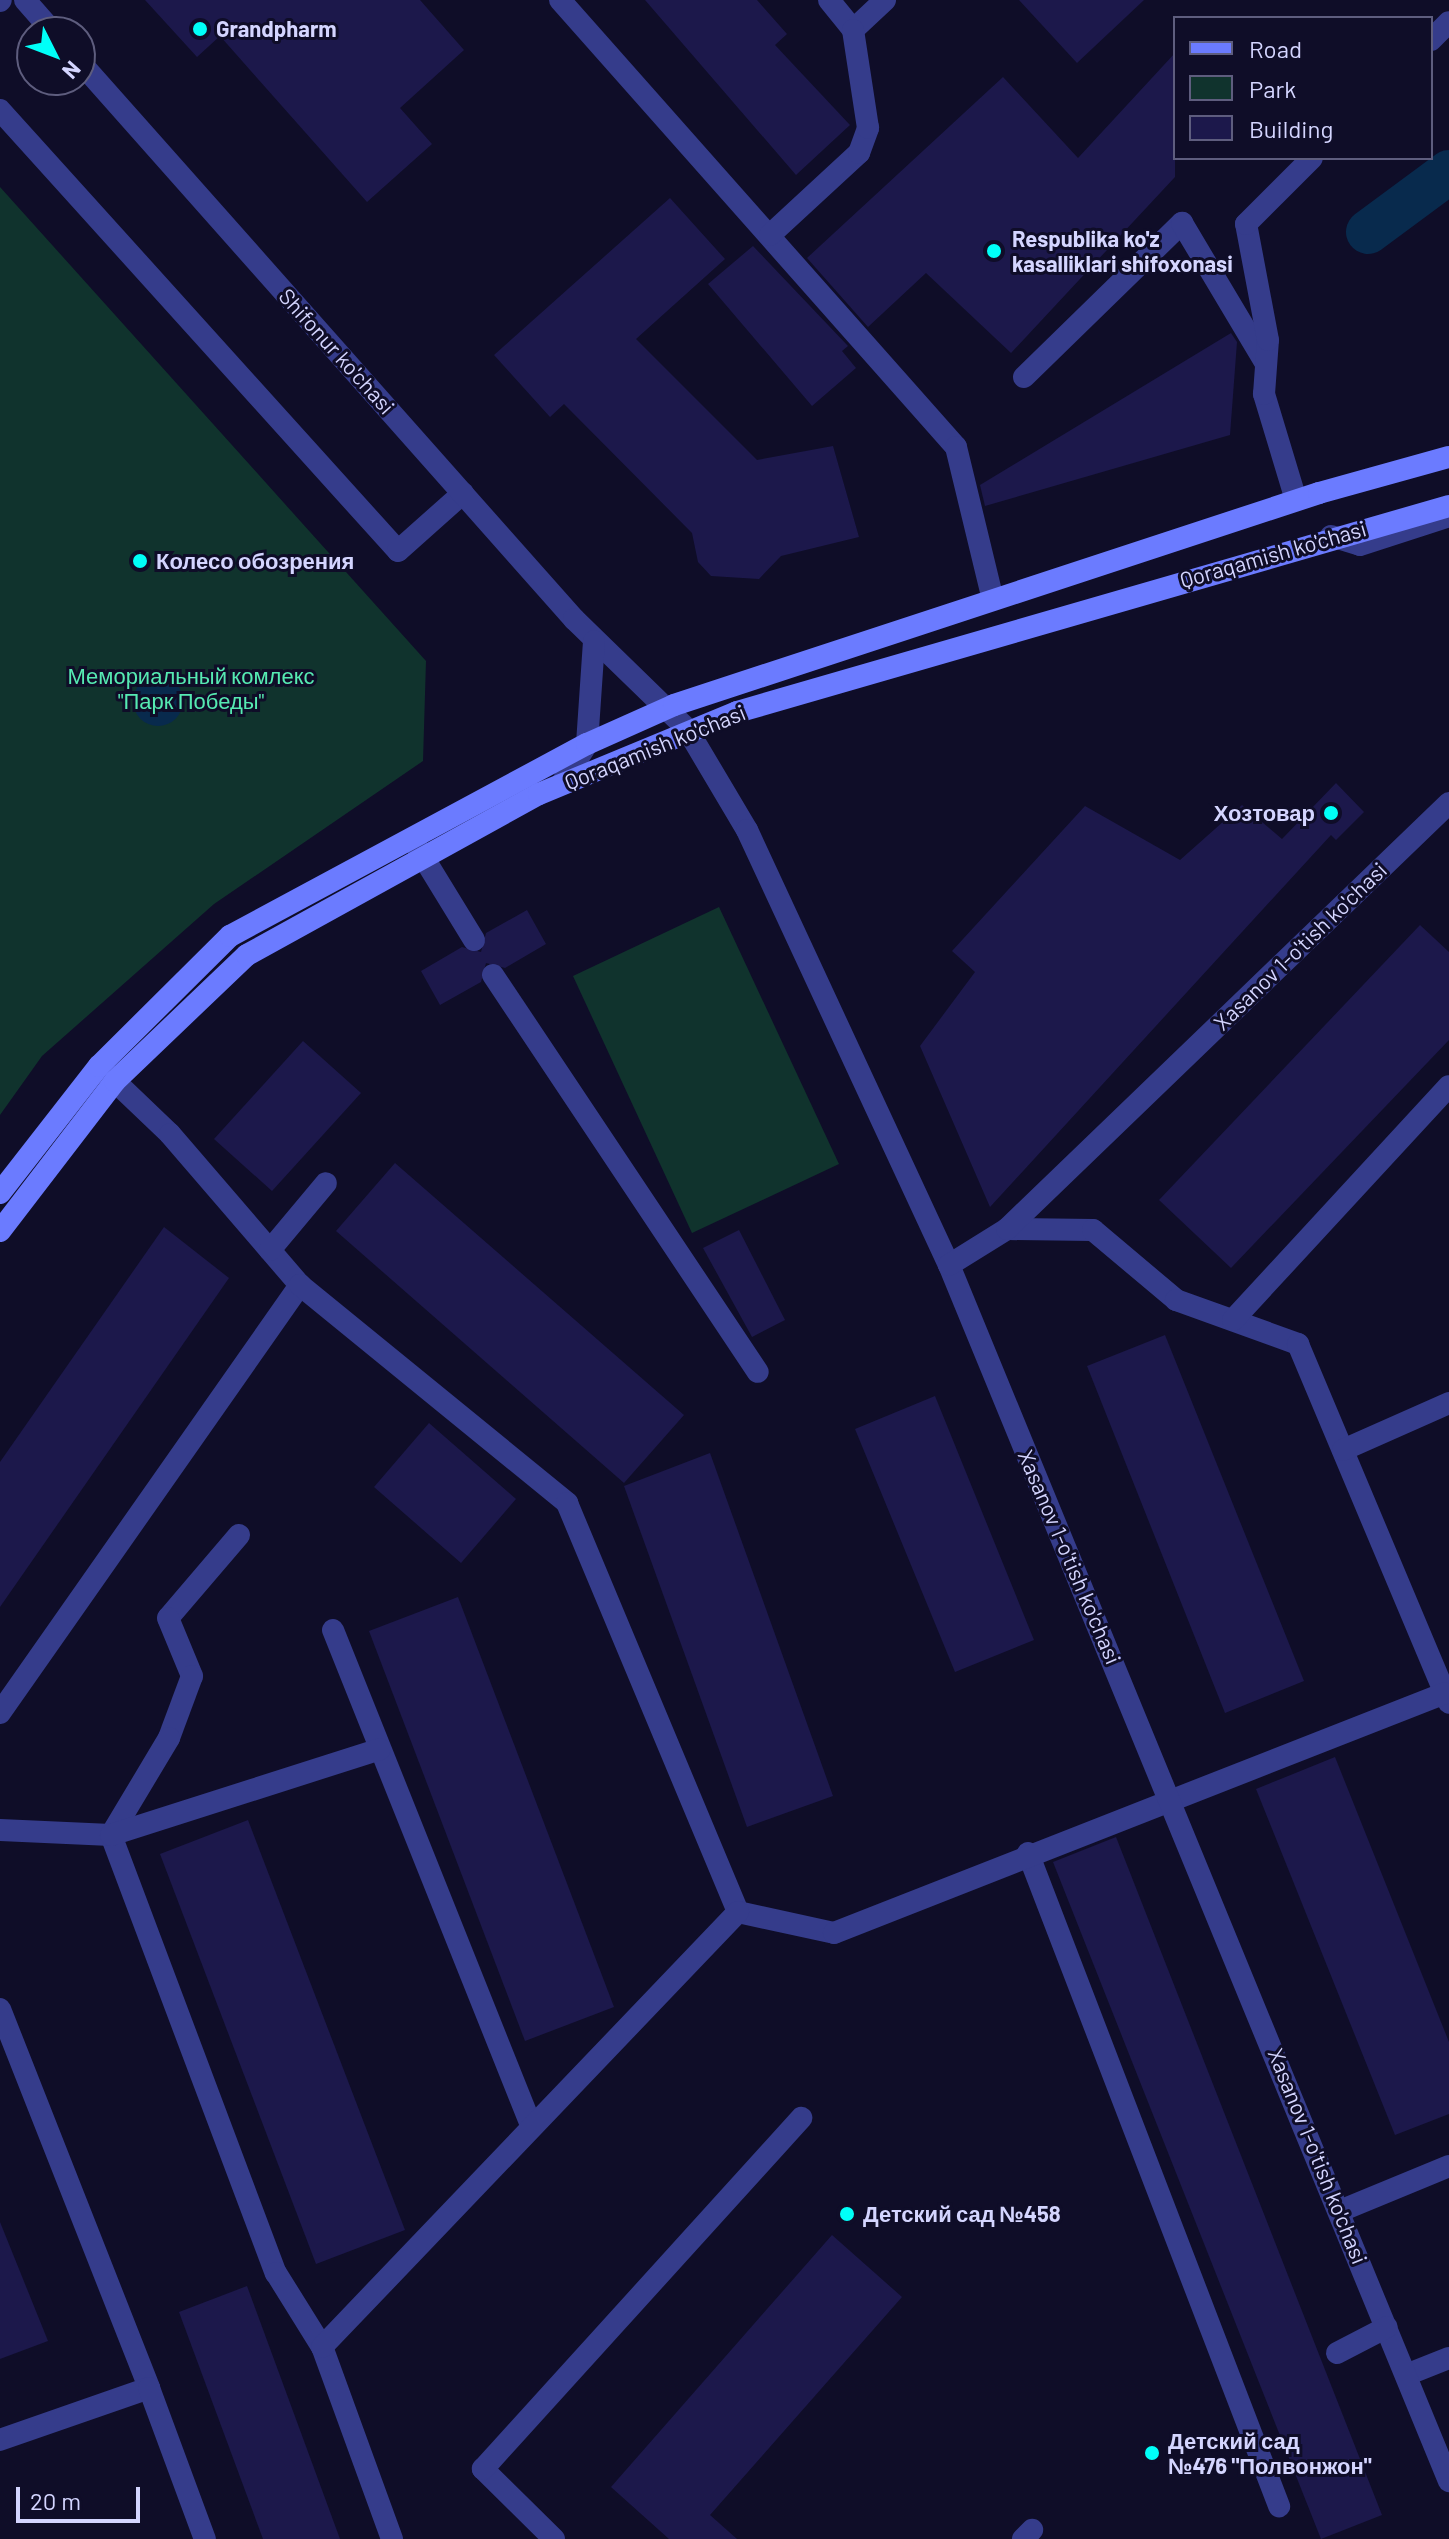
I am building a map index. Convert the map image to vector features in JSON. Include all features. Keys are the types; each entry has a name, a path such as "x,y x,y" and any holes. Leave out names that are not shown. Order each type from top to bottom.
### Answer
{"main road":[{"name":"Qoraqamish ko'chasi","path":"416,845 587,744 667,707 1296,500 1449,457"},
{"name":"Qoraqamish ko'chasi","path":"0,1193 230,936 416,845 687,729 1331,536 1449,506"},
{"name":"Qoraqamish ko'chasi","path":"0,1231 107,1074"}],"street":[{"path":"25,0 39,16"},
{"path":"560,0 956,447 993,600"},
{"path":"770,235 859,153 868,128 853,30 829,0"},
{"path":"853,30 885,0"},
{"path":"1433,38 1449,22"},
{"name":"Shifonur ko'chasi","path":"96,80 594,641 687,729 747,830 949,1265"},
{"path":"0,110 398,551 463,493"},
{"path":"1296,500 1264,394 1265,362 1246,224 1310,160"},
{"path":"1024,377 1182,223 1265,362"},
{"path":"1331,536 1360,545 1449,516"},
{"path":"562,783 587,744 594,641"},
{"name":"Xasanov 1-o'tish ko'chasi","path":"1449,803 1007,1229 949,1265 1170,1795 1449,2481"},
{"path":"416,845 474,940"},
{"path":"493,975 758,1372"},
{"path":"107,1074 170,1134 300,1285 567,1503 738,1912"},
{"path":"1233,1320 1449,1086"},
{"path":"270,1250 326,1183"},
{"path":"738,1912 834,1933 1170,1795 1447,1698 1298,1344 1176,1300 1093,1230 1007,1229"},
{"path":"0,1713 300,1285"},
{"path":"1343,1450 1449,1403"},
{"path":"111,1835 169,1738 192,1676 168,1618 239,1535"},
{"path":"333,1630 531,2125"},
{"path":"0,1830 111,1835 380,1749"},
{"path":"111,1835 276,2273 322,2347 392,2539"},
{"path":"1028,1853 1279,2506"},
{"path":"322,2347 738,1912"},
{"path":"0,2009 205,2539"},
{"path":"554,2539 483,2469 801,2118"},
{"path":"1340,2211 1449,2166"},
{"path":"1337,2353 1387,2327"},
{"path":"1406,2375 1449,2358"},
{"path":"0,2440 149,2388"}],"green space":[{"name":"Мемориальный комлекс \"Парк Победы\"","path":"0,187 426,661 423,761 214,904 42,1056 0,1115"},
{"path":"719,907 839,1164 692,1233 573,976"}],"water":[{"path":"158,676 176,683 183,701 176,719 158,726 140,719 133,701 140,683"}],"building":[{"path":"145,0 420,0 464,50 400,108 432,144 367,202 220,36 197,57"},
{"path":"645,0 757,0 787,34 775,45 850,125 796,175"},
{"path":"1019,0 1144,0 1077,63"},
{"path":"1173,55 1175,177 1011,353 926,273 868,327 807,258 1003,77 1078,158"},
{"path":"670,198 725,259 636,339 757,460 833,446 859,537 781,556 759,579 711,576 698,562 692,533 564,404 550,417 494,355"},
{"path":"753,246 848,346 842,351 856,368 812,406 708,284"},
{"path":"1231,333 1237,342 1230,435 985,506 980,485"},
{"path":"1336,783 1364,812 1336,840 1331,835 990,1207 920,1046 975,972 952,951 1085,806 1180,860 1242,805 1282,839"},
{"path":"527,910 546,944 505,968 486,963 481,982 440,1005 421,971 462,947 481,952 486,933"},
{"path":"1420,925 1449,952 1449,1040 1231,1268 1159,1200"},
{"path":"303,1041 361,1093 272,1191 214,1139"},
{"path":"395,1163 684,1415 624,1483 336,1231"},
{"path":"164,1227 229,1278 0,1607 0,1462"},
{"path":"739,1230 785,1320 752,1337 703,1248"},
{"path":"1165,1335 1304,1681 1225,1713 1087,1366"},
{"path":"935,1396 1034,1640 955,1672 855,1429"},
{"path":"429,1423 516,1499 461,1563 374,1487"},
{"path":"710,1453 833,1796 747,1827 624,1486"},
{"path":"458,1597 614,2007 525,2041 369,1631"},
{"path":"1335,1757 1449,2042 1449,2114 1395,2135 1256,1789"},
{"path":"248,1820 405,2230 316,2264 160,1854"},
{"path":"1116,1837 1382,2515 1321,2539 1053,1862"},
{"path":"0,2222 48,2341 0,2359"},
{"path":"832,2235 902,2297 710,2515 737,2539 669,2539 611,2487"},
{"path":"247,2286 340,2539 263,2539 179,2312"}],"waterway":[{"path":"1368,232 1449,172"}],"place":[{"name":"Grandpharm","path":"200,29"},
{"name":"Respublika ko'z kasalliklari shifoxonasi","path":"994,251"},
{"name":"Колесо обозрения","path":"140,561"},
{"name":"Хозтовар","path":"1331,813"},
{"name":"Детский сад №458","path":"847,2214"},
{"name":"Детский сад №476 \"Полвонжон\"","path":"1152,2453"}]}
